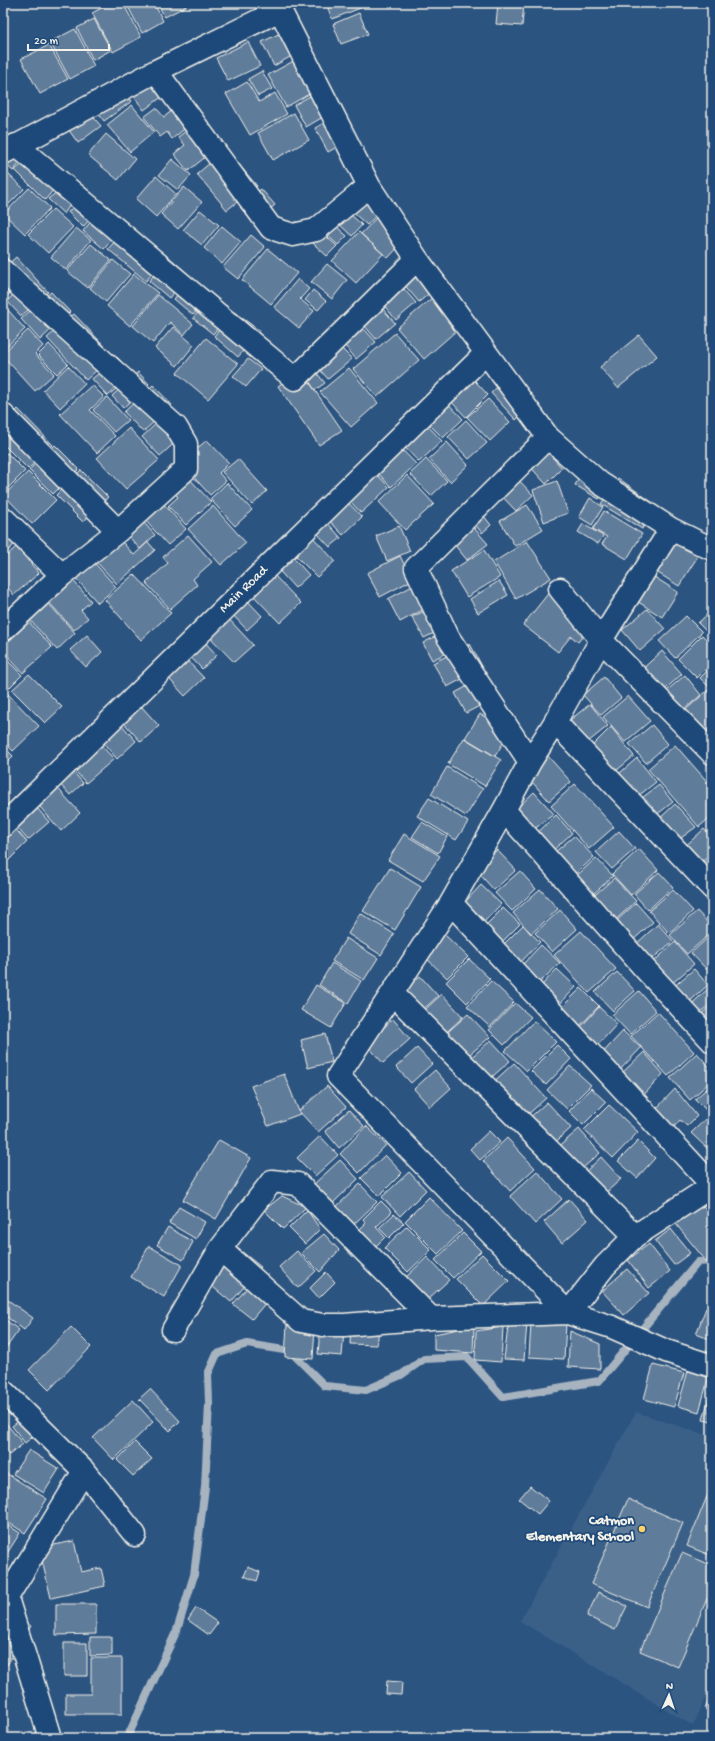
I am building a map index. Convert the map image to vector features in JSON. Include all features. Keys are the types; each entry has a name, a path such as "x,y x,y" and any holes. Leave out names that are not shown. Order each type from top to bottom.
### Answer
{"street":[{"path":"417,259 294,379 10,149 156,71 280,10 369,186 417,259 485,354 548,437 600,483 671,529 712,549"},
{"path":"156,71 271,228 293,234 316,230 369,186"},
{"path":"3,271 176,427 186,444 186,469 118,531 62,575 3,630"},
{"name":"Main Road","path":"3,826 485,354"},
{"path":"3,415 118,531"},
{"path":"530,762 448,637 416,568 548,437"},
{"path":"3,518 62,575"},
{"path":"568,1313 338,1076 450,903 601,640 671,529"},
{"path":"560,589 601,640 712,753"},
{"path":"555,722 712,888"},
{"path":"504,810 646,970 712,1041"},
{"path":"450,903 712,1185 635,1236 604,1266 568,1313"},
{"path":"392,993 635,1236"},
{"path":"173,1330 220,1249 272,1181 298,1184 431,1318"},
{"path":"220,1249 301,1321 323,1325 344,1325 431,1318 568,1313 612,1327 666,1351 712,1366"},
{"path":"4,1393 84,1471 135,1535"},
{"path":"50,1738 5,1601 84,1471"}],"shaded area":[{"name":"Catmon Elementary School","path":"636,1412 712,1437 712,1683 693,1726 520,1621"}],"building":[{"path":"111,3 123,3 141,37 113,52 92,13"},
{"path":"126,3 154,3 163,21 142,33"},
{"path":"157,3 187,3 188,5 165,17"},
{"path":"326,3 361,3 363,7 332,19"},
{"path":"498,3 524,3 522,26 496,24"},
{"path":"359,13 368,34 341,44 333,24"},
{"path":"94,19 111,50 93,60 77,28"},
{"path":"293,27 304,49 274,66 262,42"},
{"path":"75,29 94,66 70,79 50,42"},
{"path":"248,42 260,66 228,81 216,58"},
{"path":"49,45 68,79 40,94 21,59"},
{"path":"310,52 327,84 286,107 268,75"},
{"path":"262,71 272,89 258,96 248,79"},
{"path":"121,79 174,88 144,110"},
{"path":"116,82 132,101 104,121 85,96"},
{"path":"247,82 259,102 275,93 287,114 250,135 226,94"},
{"path":"328,86 340,107 306,127 294,105"},
{"path":"81,103 101,126 78,143 56,112"},
{"path":"132,105 154,132 130,152 107,125"},
{"path":"178,106 193,122 172,139 167,132 160,137 144,117 156,108 164,117"},
{"path":"343,112 356,136 328,152 315,128"},
{"path":"294,113 309,140 273,160 258,133"},
{"path":"199,121 219,146 188,171 174,154 185,145 178,137"},
{"path":"106,134 135,159 118,180 88,155"},
{"path":"226,149 257,186 227,210 197,174"},
{"path":"30,151 13,171 3,162"},
{"path":"35,154 63,178 45,200 15,170"},
{"path":"172,159 191,175 178,190 159,175"},
{"path":"3,168 8,172 3,177"},
{"path":"8,174 24,189 3,210 3,180"},
{"path":"156,176 176,194 156,217 136,199"},
{"path":"359,177 388,203 367,225 338,199"},
{"path":"63,187 75,197 64,214 48,199"},
{"path":"184,187 202,202 178,229 161,214"},
{"path":"29,188 50,208 25,234 4,214"},
{"path":"261,189 275,205 253,223 240,207"},
{"path":"86,196 101,207 83,227 68,212"},
{"path":"337,202 362,225 352,236 327,213"},
{"path":"104,206 125,224 104,249 83,231"},
{"path":"53,209 73,227 48,253 28,234"},
{"path":"200,210 219,225 202,245 183,230"},
{"path":"325,216 347,236 338,245 316,225"},
{"path":"377,217 404,241 388,258 361,234"},
{"path":"222,226 241,242 222,264 204,248"},
{"path":"314,226 337,246 327,256 305,236"},
{"path":"127,227 167,256 146,281 108,249"},
{"path":"76,228 91,240 66,270 51,257"},
{"path":"359,232 383,254 356,283 332,261"},
{"path":"251,235 265,247 238,279 223,267"},
{"path":"91,244 111,260 88,288 67,271"},
{"path":"268,249 297,273 271,304 242,280"},
{"path":"3,254 8,259 3,264"},
{"path":"16,257 48,292 34,305 17,287 6,297 3,294 3,269"},
{"path":"169,257 189,275 169,298 149,281"},
{"path":"113,260 130,274 106,302 90,288"},
{"path":"426,260 444,281 419,302 401,281"},
{"path":"327,264 347,280 332,299 311,282"},
{"path":"134,274 158,293 130,326 107,306"},
{"path":"190,279 209,295 193,315 174,299"},
{"path":"298,279 309,289 300,299 314,311 299,328 274,307"},
{"path":"398,282 416,303 396,320 379,299"},
{"path":"447,285 473,316 424,359 397,328"},
{"path":"18,290 33,306 21,316 7,301"},
{"path":"313,290 326,301 318,310 305,300"},
{"path":"51,292 70,312 40,340 21,319"},
{"path":"158,295 193,324 184,335 170,322 153,343 133,326"},
{"path":"213,295 232,311 213,334 193,318"},
{"path":"3,300 8,306 3,311"},
{"path":"376,301 395,323 376,339 357,317"},
{"path":"8,310 25,329 3,350 3,314"},
{"path":"234,312 260,331 238,357 214,336"},
{"path":"74,314 113,355 86,380 47,338"},
{"path":"355,319 376,342 356,359 336,335"},
{"path":"173,327 194,345 177,366 155,348"},
{"path":"28,330 43,346 35,354 54,374 35,391 3,356 3,353"},
{"path":"395,333 419,360 377,397 353,369"},
{"path":"639,335 657,356 618,388 600,367"},
{"path":"330,337 352,359 328,379 308,356"},
{"path":"206,338 238,364 208,399 177,373"},
{"path":"49,344 68,364 57,374 38,355"},
{"path":"117,357 133,374 108,396 92,379"},
{"path":"248,359 261,369 246,387 233,376"},
{"path":"306,360 325,383 315,390 299,366"},
{"path":"68,366 85,384 60,408 43,390"},
{"path":"349,368 378,403 351,427 320,392"},
{"path":"301,370 342,430 319,445 278,386"},
{"path":"465,370 488,395 466,417 442,392"},
{"path":"138,372 149,384 123,408 112,396"},
{"path":"513,372 535,400 516,420 491,393"},
{"path":"92,385 104,397 90,410 115,436 97,453 60,414"},
{"path":"153,385 172,405 143,432 124,412"},
{"path":"439,394 463,419 443,438 418,413"},
{"path":"107,397 128,420 114,432 93,410"},
{"path":"3,399 13,409 3,420"},
{"path":"488,399 510,422 490,441 467,417"},
{"path":"18,409 53,445 28,469 3,444 3,424"},
{"path":"414,411 442,441 419,462 391,433"},
{"path":"162,418 180,438 160,456 142,437"},
{"path":"466,420 487,443 469,459 448,437"},
{"path":"129,428 159,460 126,489 97,458"},
{"path":"388,435 416,464 391,487 364,458"},
{"path":"207,440 229,463 219,473 226,481 210,495 191,474 197,468 187,457"},
{"path":"447,442 468,465 450,482 429,459"},
{"path":"55,445 79,469 53,494 29,470"},
{"path":"543,447 562,468 546,484 526,462"},
{"path":"7,453 25,471 3,493 3,456"},
{"path":"238,459 267,491 252,505 222,472"},
{"path":"426,459 447,481 431,496 410,474"},
{"path":"366,463 389,487 361,513 339,489"},
{"path":"588,463 612,477 599,499 575,485"},
{"path":"81,470 108,497 83,522 56,495"},
{"path":"28,472 56,500 32,524 4,495"},
{"path":"513,474 533,495 516,511 496,490"},
{"path":"186,475 211,502 186,525 168,506 178,497 171,489"},
{"path":"407,475 434,504 405,530 379,502"},
{"path":"618,478 656,505 642,529 601,504"},
{"path":"557,481 568,513 544,522 533,490"},
{"path":"227,483 252,510 235,526 210,499"},
{"path":"336,490 362,517 343,535 325,516"},
{"path":"590,498 603,507 592,525 579,517"},
{"path":"160,500 186,529 168,545 142,517"},
{"path":"527,505 543,529 515,546 500,521"},
{"path":"213,506 246,543 221,565 188,529"},
{"path":"479,510 491,525 482,533 469,517"},
{"path":"604,511 642,534 627,559 602,544 607,537 593,529"},
{"path":"138,516 155,535 140,549 123,530"},
{"path":"325,520 341,538 330,547 314,530"},
{"path":"468,521 488,544 467,560 448,537"},
{"path":"583,524 603,536 598,544 578,532"},
{"path":"399,526 410,551 387,561 376,536"},
{"path":"3,529 16,543 3,555"},
{"path":"113,532 134,555 148,542 155,550 117,584 89,554"},
{"path":"309,533 335,561 317,577 290,550"},
{"path":"188,535 212,562 193,579 197,585 170,609 146,583 168,563 163,557"},
{"path":"669,538 698,556 679,586 650,568"},
{"path":"527,541 551,578 516,599 494,562"},
{"path":"16,547 39,573 14,595 3,582 3,559"},
{"path":"484,550 500,577 467,597 451,571"},
{"path":"288,552 309,575 295,588 274,565"},
{"path":"400,556 412,580 380,597 367,573"},
{"path":"90,558 116,587 98,603 72,574"},
{"path":"271,572 301,603 280,623 250,592"},
{"path":"648,573 678,592 662,617 632,598"},
{"path":"134,574 171,613 141,640 105,600"},
{"path":"70,577 91,601 81,610 88,618 74,630 46,599"},
{"path":"499,581 508,595 478,613 470,599"},
{"path":"420,582 432,605 400,622 388,599"},
{"path":"555,585 598,618 578,642 571,636 558,652 523,625"},
{"path":"245,598 262,616 247,630 230,612"},
{"path":"47,602 75,633 57,650 29,619"},
{"path":"441,603 453,624 424,638 412,617"},
{"path":"647,609 665,629 640,651 622,630"},
{"path":"712,610 712,637 698,623"},
{"path":"226,616 253,645 234,662 206,633"},
{"path":"686,616 702,632 675,658 659,641"},
{"path":"26,619 52,647 23,673 3,651 3,640"},
{"path":"453,627 463,645 432,660 423,643"},
{"path":"196,633 217,655 202,669 181,647"},
{"path":"87,635 102,652 86,667 70,650"},
{"path":"702,635 712,645 712,663 697,678 678,659"},
{"path":"470,644 483,668 447,687 433,663"},
{"path":"178,651 204,678 185,696 159,668"},
{"path":"662,651 682,674 660,694 640,671"},
{"path":"3,656 22,675 8,689 3,684"},
{"path":"712,666 712,690 700,678"},
{"path":"29,674 62,707 45,723 12,690"},
{"path":"685,675 701,695 679,714 663,694"},
{"path":"484,677 495,698 466,713 455,693"},
{"path":"604,677 621,698 601,715 583,695"},
{"path":"708,690 712,694 712,727 701,737 681,714"},
{"path":"6,692 39,726 13,751 3,740 3,694"},
{"path":"628,696 650,721 625,742 603,717"},
{"path":"133,697 159,726 141,742 115,713"},
{"path":"590,704 608,726 583,746 565,724"},
{"path":"480,714 510,732 495,756 465,738"},
{"path":"120,723 136,741 117,759 101,740"},
{"path":"652,725 668,744 646,763 629,744"},
{"path":"611,727 634,756 610,776 587,751"},
{"path":"464,738 501,760 485,786 448,764"},
{"path":"95,739 114,759 86,783 68,763"},
{"path":"675,745 712,787 712,816 699,827 648,769"},
{"path":"3,746 13,756 3,767"},
{"path":"546,754 571,782 549,801 525,774"},
{"path":"637,758 656,782 633,800 613,779"},
{"path":"69,767 83,783 70,795 55,779"},
{"path":"447,767 483,789 466,816 431,794"},
{"path":"52,782 80,813 61,831 33,799"},
{"path":"575,784 614,827 589,849 551,806"},
{"path":"659,785 673,802 651,819 634,804"},
{"path":"534,792 554,814 529,833 513,812"},
{"path":"429,798 468,822 456,840 417,816"},
{"path":"31,801 49,822 28,840 10,820"},
{"path":"675,804 696,827 674,843 655,823"},
{"path":"556,815 572,833 548,855 532,838"},
{"path":"9,822 27,842 8,861 3,855 3,827"},
{"path":"422,822 447,837 438,853 412,837"},
{"path":"704,829 712,838 712,853 696,867 681,850"},
{"path":"619,831 635,849 612,869 596,852"},
{"path":"404,834 440,856 423,881 388,860"},
{"path":"574,836 594,857 570,879 549,857"},
{"path":"639,849 658,870 631,895 612,874"},
{"path":"497,850 516,870 494,890 475,869"},
{"path":"712,855 712,886 697,869"},
{"path":"596,858 613,876 588,899 571,881"},
{"path":"390,868 421,887 395,930 363,911"},
{"path":"520,871 536,889 512,911 495,893"},
{"path":"659,872 673,887 648,910 634,894"},
{"path":"614,878 636,901 610,925 588,901"},
{"path":"481,885 501,904 485,921 465,902"},
{"path":"540,889 558,909 531,934 513,913"},
{"path":"673,890 693,911 669,933 649,911"},
{"path":"636,903 653,922 631,942 613,924"},
{"path":"503,908 520,924 499,945 482,929"},
{"path":"560,910 577,929 552,952 535,933"},
{"path":"697,911 712,927 712,932 687,954 670,935"},
{"path":"360,913 394,934 381,955 348,934"},
{"path":"658,924 673,941 651,960 636,944"},
{"path":"523,925 540,942 520,963 503,945"},
{"path":"581,931 616,969 589,993 554,955"},
{"path":"444,934 468,957 447,978 423,955"},
{"path":"712,934 712,969 709,972 691,953"},
{"path":"346,938 378,958 364,980 332,961"},
{"path":"675,942 694,964 667,988 648,967"},
{"path":"541,945 560,963 538,984 520,967"},
{"path":"469,959 490,979 467,1003 446,982"},
{"path":"332,963 361,981 348,1003 319,985"},
{"path":"557,969 576,987 557,1007 538,989"},
{"path":"694,969 708,985 687,1004 672,988"},
{"path":"617,972 635,991 613,1011 595,992"},
{"path":"420,976 438,996 417,1015 399,995"},
{"path":"491,981 514,1002 490,1027 467,1006"},
{"path":"316,985 346,1003 331,1028 301,1010"},
{"path":"710,987 712,990 712,1002 694,1018 686,1009"},
{"path":"581,988 599,1006 578,1028 559,1010"},
{"path":"639,991 656,1011 630,1034 612,1015"},
{"path":"442,994 463,1017 440,1038 419,1015"},
{"path":"515,1003 531,1017 504,1045 489,1030"},
{"path":"712,1004 712,1020 703,1028 695,1020"},
{"path":"599,1007 617,1024 597,1046 579,1029"},
{"path":"658,1012 694,1052 668,1076 631,1036"},
{"path":"468,1014 490,1037 462,1061 441,1038"},
{"path":"393,1019 410,1039 383,1063 366,1044"},
{"path":"534,1021 556,1042 527,1071 505,1051"},
{"path":"623,1031 641,1048 615,1075 598,1058"},
{"path":"325,1034 332,1062 308,1068 301,1040"},
{"path":"491,1040 510,1061 485,1083 466,1062"},
{"path":"557,1045 571,1059 546,1085 531,1071"},
{"path":"417,1048 432,1064 411,1083 396,1067"},
{"path":"644,1052 663,1074 642,1097 620,1075"},
{"path":"697,1053 712,1070 712,1080 690,1100 670,1078"},
{"path":"514,1063 546,1098 522,1120 490,1085"},
{"path":"570,1066 591,1085 567,1109 547,1090"},
{"path":"435,1070 451,1088 430,1107 414,1089"},
{"path":"284,1074 300,1114 268,1126 251,1086"},
{"path":"712,1084 712,1116 695,1099"},
{"path":"327,1086 346,1107 318,1132 299,1111"},
{"path":"591,1088 606,1102 583,1125 569,1111"},
{"path":"675,1089 697,1116 687,1126 680,1120 673,1128 655,1110"},
{"path":"547,1102 571,1128 549,1148 526,1121"},
{"path":"609,1105 638,1132 613,1158 584,1130"},
{"path":"349,1110 364,1126 339,1148 325,1131"},
{"path":"710,1115 712,1117 712,1153 691,1133"},
{"path":"366,1126 386,1145 359,1173 340,1154"},
{"path":"579,1129 600,1153 576,1174 555,1150"},
{"path":"489,1131 500,1142 480,1160 470,1149"},
{"path":"320,1136 338,1155 315,1176 297,1158"},
{"path":"507,1138 535,1168 510,1191 483,1161"},
{"path":"219,1140 251,1158 216,1219 183,1200"},
{"path":"638,1141 655,1158 637,1178 618,1161"},
{"path":"385,1155 402,1173 379,1196 361,1178"},
{"path":"601,1157 621,1179 601,1197 581,1176"},
{"path":"340,1160 358,1179 333,1203 314,1184"},
{"path":"537,1171 562,1199 535,1224 510,1196"},
{"path":"409,1172 426,1190 400,1216 382,1197"},
{"path":"360,1184 377,1202 354,1224 336,1207"},
{"path":"282,1196 306,1207 283,1229 264,1210"},
{"path":"429,1197 462,1231 438,1254 405,1221"},
{"path":"697,1198 712,1217 712,1256 706,1261 671,1218"},
{"path":"569,1199 588,1220 562,1243 544,1222"},
{"path":"381,1201 392,1212 376,1227 385,1237 375,1247 359,1230 366,1223 363,1219"},
{"path":"179,1207 205,1222 196,1239 169,1223"},
{"path":"307,1210 320,1229 305,1244 289,1228"},
{"path":"394,1214 404,1223 389,1238 379,1228"},
{"path":"407,1226 431,1250 408,1272 384,1248"},
{"path":"168,1227 193,1242 183,1260 157,1245"},
{"path":"671,1229 690,1253 674,1265 655,1241"},
{"path":"463,1233 481,1251 453,1278 435,1260"},
{"path":"324,1234 339,1250 320,1272 301,1253"},
{"path":"649,1244 670,1271 649,1288 628,1260"},
{"path":"149,1246 182,1265 164,1297 131,1277"},
{"path":"236,1247 261,1267 231,1302 207,1282"},
{"path":"297,1251 316,1271 298,1288 279,1267"},
{"path":"482,1254 509,1281 483,1306 456,1279"},
{"path":"427,1257 449,1280 428,1299 406,1277"},
{"path":"627,1269 649,1293 624,1315 602,1291"},
{"path":"326,1272 335,1282 319,1298 310,1288"},
{"path":"260,1273 278,1288 252,1319 233,1304"},
{"path":"8,1300 33,1318 24,1330 3,1314 3,1308"},
{"path":"706,1308 712,1310 712,1340 696,1334"},
{"path":"3,1318 19,1330 3,1352"},
{"path":"527,1323 524,1360 504,1359 508,1327"},
{"path":"531,1323 566,1324 564,1359 529,1357"},
{"path":"287,1324 315,1326 313,1359 285,1357"},
{"path":"474,1326 473,1353 434,1350 434,1334"},
{"path":"71,1327 91,1347 49,1390 29,1370"},
{"path":"351,1327 379,1329 377,1345 350,1344"},
{"path":"503,1327 501,1362 475,1360 476,1331"},
{"path":"320,1328 344,1329 342,1356 318,1354"},
{"path":"570,1331 600,1344 600,1369 568,1367"},
{"path":"653,1365 684,1373 674,1407 644,1399"},
{"path":"688,1371 709,1376 699,1412 678,1406"},
{"path":"712,1386 712,1422 703,1420"},
{"path":"150,1389 180,1421 170,1431 139,1399"},
{"path":"133,1400 153,1422 114,1460 93,1438"},
{"path":"24,1417 37,1433 25,1443 12,1426"},
{"path":"5,1422 23,1444 9,1455 3,1448 3,1423"},
{"path":"135,1442 152,1459 133,1476 117,1460"},
{"path":"29,1450 59,1469 44,1493 13,1474"},
{"path":"6,1473 47,1499 25,1533 3,1519 3,1478"},
{"path":"712,1484 712,1556 687,1546"},
{"path":"530,1486 549,1501 538,1514 519,1499"},
{"path":"628,1499 683,1523 647,1607 591,1584"},
{"path":"3,1522 20,1533 4,1558 3,1557"},
{"path":"74,1541 81,1572 101,1568 105,1586 51,1598 39,1548"},
{"path":"682,1553 712,1566 712,1587 678,1667 640,1651"},
{"path":"248,1567 260,1572 257,1581 244,1576"},
{"path":"598,1592 627,1606 615,1630 587,1616"},
{"path":"56,1604 96,1604 96,1634 56,1635"},
{"path":"3,1608 31,1626 7,1665 3,1662"},
{"path":"196,1608 218,1623 209,1635 188,1620"},
{"path":"90,1637 112,1637 112,1655 90,1656"},
{"path":"64,1643 87,1643 87,1676 64,1676"},
{"path":"91,1658 122,1658 122,1714 66,1714 66,1694 91,1694"},
{"path":"387,1681 402,1682 401,1695 386,1694"},
{"path":"712,1692 712,1712 705,1709"},
{"path":"3,1733 9,1738 3,1738"}],"waterway":[{"path":"127,1738 177,1630 194,1575 205,1487 209,1403 208,1374 217,1354 247,1344 290,1351 325,1386 366,1390 401,1375 424,1359 467,1357 503,1397 599,1381 698,1262 712,1261"}],"place":[{"name":"Catmon Elementary School","path":"642,1529"}]}
